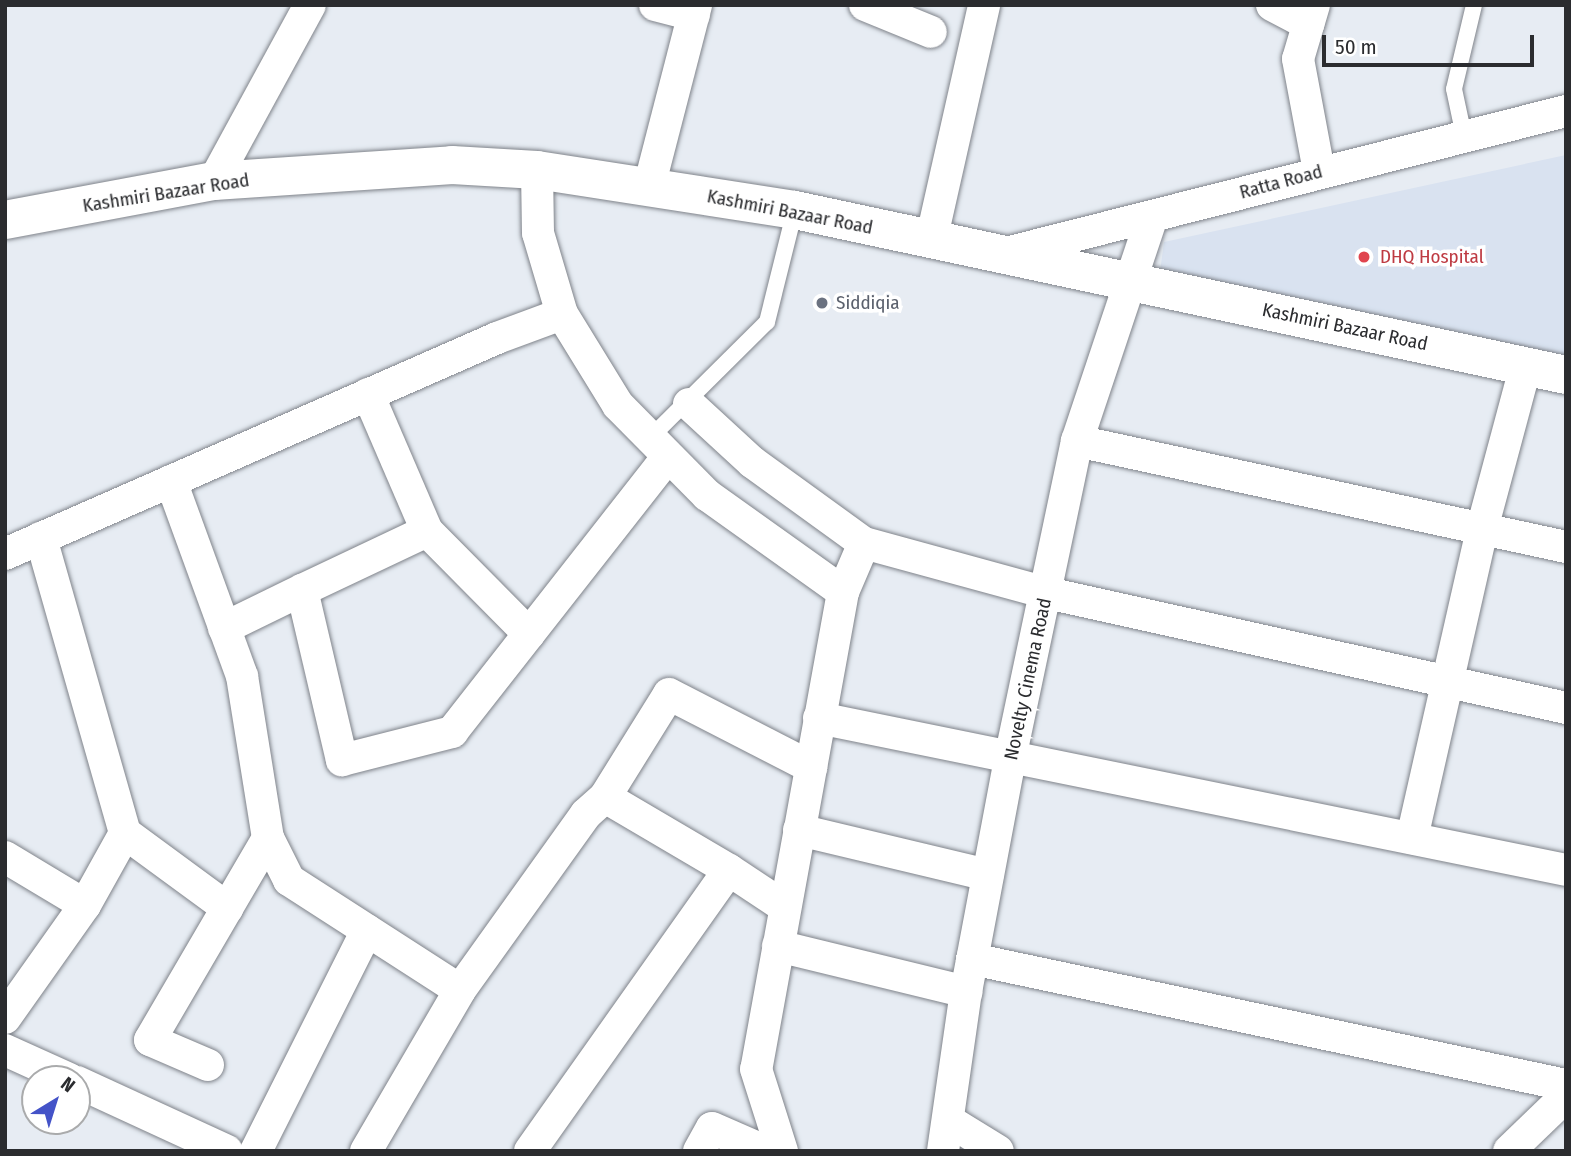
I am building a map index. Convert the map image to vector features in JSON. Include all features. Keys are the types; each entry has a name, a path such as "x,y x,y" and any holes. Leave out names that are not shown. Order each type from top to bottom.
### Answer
{"street":[{"path":"214,181 310,5"},
{"path":"649,187 695,10 655,5"},
{"path":"864,5 931,32"},
{"path":"931,241 984,5"},
{"path":"1272,5 1311,15 1298,59 1320,171"},
{"name":"Ratta Road","path":"997,256 1320,171 1566,111"},
{"name":"Kashmiri Bazaar Road","path":"5,220 214,181 452,165 537,170 795,210 997,256 1566,375"},
{"path":"537,170 538,233 562,314 618,405 658,449 707,495 843,592"},
{"name":"Novelty Cinema Road","path":"947,1137 972,959 1011,754 1077,441 1133,283 1152,217"},
{"path":"5,554 368,394 562,314"},
{"path":"1412,838 1482,529 1526,365"},
{"path":"368,394 427,531 529,634"},
{"path":"689,404 752,462 864,544 1047,593 1566,708"},
{"path":"1077,441 1566,547"},
{"path":"302,590 342,760 452,732 529,634 658,449"},
{"path":"171,481 242,676 268,838 289,880 460,990"},
{"path":"224,628 427,531"},
{"path":"41,538 125,833 227,908"},
{"path":"782,1151 756,1069 843,592 864,544"},
{"path":"366,1151 460,990 586,814 604,797 669,694 811,766"},
{"path":"820,718 1011,754 1566,870"},
{"path":"604,797 729,870 785,907"},
{"path":"799,830 988,875"},
{"path":"5,1018 85,905 125,833"},
{"path":"208,1065 150,1041 268,838"},
{"path":"5,857 85,905"},
{"path":"530,1151 729,870"},
{"path":"256,1151 367,930"},
{"path":"778,946 966,992"},
{"path":"972,959 1566,1085"},
{"path":"5,1050 38,1065"},
{"path":"91,1089 227,1151"},
{"path":"1509,1151 1566,1096"},
{"path":"699,1151 712,1128 765,1151"},
{"path":"947,1137 998,1151"}],"lane":[{"path":"1464,136 1454,89 1474,5"},
{"path":"658,449 689,404 767,322 795,210"}],"shaded area":[{"name":"DHQ Hospital","path":"1566,155 1566,363 1160,272 1164,242"}],"place":[{"name":"DHQ Hospital","path":"1364,257"},
{"name":"Siddiqia","path":"822,303"}]}
